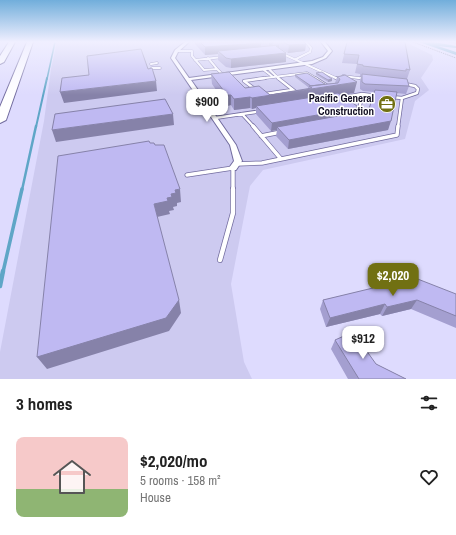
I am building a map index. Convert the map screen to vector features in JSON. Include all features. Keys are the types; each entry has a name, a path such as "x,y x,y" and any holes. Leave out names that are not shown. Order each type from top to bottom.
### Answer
{"highway":[{"path":"0,120 23,60"}],"street":[{"path":"174,60 189,79 233,145 238,160 235,166"},
{"path":"189,79 267,70 307,64 319,60"}],"lane":[{"path":"195,60 204,70 217,69"},
{"path":"209,60 223,75"},
{"path":"297,60 333,75 344,82 338,83"},
{"path":"151,64 158,63"},
{"path":"152,68 160,68"},
{"path":"267,70 271,76 276,77"},
{"path":"267,70 292,90 300,94"},
{"path":"292,90 261,95 244,81 307,73 333,90 324,92"},
{"path":"333,75 368,79"},
{"path":"389,97 402,98 417,93 418,89 415,86 399,83"},
{"path":"327,85 332,84"},
{"path":"356,90 362,94"},
{"path":"350,120 357,118 362,94"},
{"path":"335,99 362,94 382,96"},
{"path":"187,175 235,166 262,164 398,135 402,98"},
{"path":"215,118 268,110"},
{"path":"242,114 281,159"},
{"path":"261,136 284,132"},
{"path":"220,260 233,213 235,166"}],"shaded area":[{"path":"53,60 433,60 421,78 429,90 415,101 405,139 263,170 250,186 231,284 244,362 252,379 0,379 0,352 44,121"}],"building":[{"path":"87,60 145,60 148,69 152,68 156,81 60,92 62,78 89,75"},
{"path":"358,60 408,60 410,70 406,69 406,71 357,64"},
{"path":"229,72 245,88 259,86 270,95 312,88 309,86 338,83 340,79 337,77 345,75 357,82 252,98 234,99 231,95 227,95 211,74"},
{"path":"322,72 332,79 328,80 316,73"},
{"path":"307,73 325,84 311,86 295,75"},
{"path":"362,74 407,79 409,86 365,84 362,82"},
{"path":"375,90 397,92 391,121 289,140 277,127 360,112 362,109 368,112"},
{"path":"338,93 357,106 357,108 272,123 256,106"},
{"path":"165,99 173,114 52,130 55,114"},
{"path":"149,141 155,145 164,145 180,189 175,190 176,193 171,194 172,197 167,198 168,201 154,204 179,300 166,318 37,357 58,156"},
{"path":"410,276 456,294 456,316 417,300 387,307 385,304 330,318 323,300 373,288 372,286"},
{"path":"353,332 376,364 406,379 359,379 335,340"}],"waterway":[{"path":"47,79 51,60"},
{"path":"36,127 47,78"},
{"path":"22,190 36,126"},
{"path":"3,272 22,189"},
{"path":"0,286 3,271"}],"place":[{"name":"Pacific General Construction","path":"387,104"}]}
